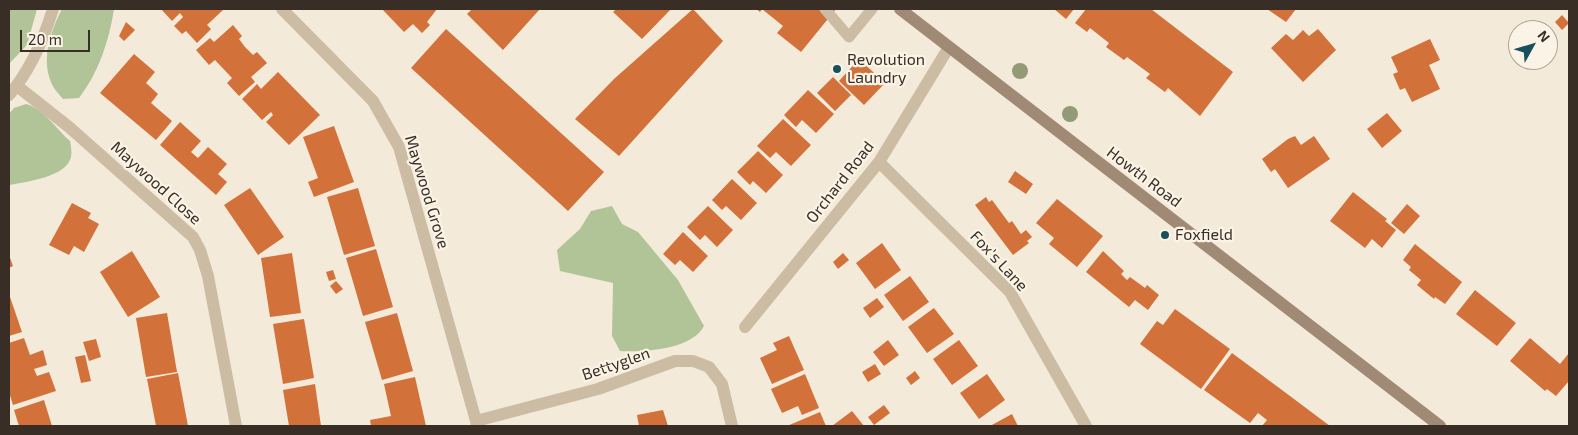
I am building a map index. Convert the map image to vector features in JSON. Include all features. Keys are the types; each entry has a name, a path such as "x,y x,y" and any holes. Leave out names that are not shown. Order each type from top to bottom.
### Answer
{"main road":[{"name":"Howth Road","path":"900,9 1440,426"}],"street":[{"path":"13,91 46,30 53,9"},
{"name":"Maywood Grove","path":"282,9 373,101 399,148 477,424"},
{"name":"Orchard Road","path":"745,327 879,162 949,47"},
{"name":"Maywood Close","path":"13,91 69,127 193,237 200,250 208,276 236,426"},
{"name":"Fox's Lane","path":"879,162 1010,292 1086,426"},
{"name":"Bettyglen","path":"477,424 598,389 675,361 694,361 709,367 722,384 732,426"}],"lane":[{"path":"825,9 849,37 872,9"}],"green space":[{"path":"9,9 37,9 27,45 9,64"},
{"path":"62,9 114,9 109,33 98,67 79,98 63,99 53,86 48,73 47,54 49,44 54,26"},
{"path":"26,104 44,115 70,141 71,157 68,164 54,174 9,185 9,114 14,108"},
{"path":"612,206 622,224 638,232 678,280 704,326 698,334 689,340 678,345 654,350 620,351 612,336 613,283 560,271 557,250 580,229 591,211"}],"building":[{"path":"161,9 224,9 207,25 211,29 197,43 186,31 182,34 174,26 183,17 180,13 172,21"},
{"path":"382,9 437,9 427,22 430,25 422,33 413,24 404,32"},
{"path":"472,9 540,9 503,50 467,14"},
{"path":"616,9 671,9 642,39 613,12"},
{"path":"693,9 723,41 619,156 575,119 614,79"},
{"path":"762,9 836,9 801,52 777,33 783,26"},
{"path":"1054,9 1074,9 1066,19"},
{"path":"1086,9 1151,9 1233,72 1200,116 1168,88 1165,92 1146,78 1150,74 1127,57 1124,60 1106,47 1109,43 1090,28 1087,32 1075,23"},
{"path":"1267,9 1296,9 1286,22"},
{"path":"1562,15 1569,23 1562,30 1558,25 1557,20"},
{"path":"126,22 135,30 124,41 119,36"},
{"path":"233,25 242,36 239,39 245,47 253,55 257,52 267,63 251,77 255,82 239,96 227,83 232,78 215,60 209,65 196,50 210,38 214,42"},
{"path":"446,29 604,172 568,211 411,68"},
{"path":"1318,29 1336,50 1303,82 1271,48 1286,34 1293,40 1303,30 1309,36"},
{"path":"1430,39 1440,60 1429,65 1440,89 1412,102 1405,88 1400,90 1393,74 1398,72 1391,57"},
{"path":"134,54 155,72 146,83 158,94 151,103 172,121 156,140 100,93"},
{"path":"859,59 885,83 864,105 839,81"},
{"path":"278,72 320,115 289,145 266,122 273,115 271,112 262,120 242,99 257,84 261,89"},
{"path":"833,77 851,95 835,111 817,93"},
{"path":"808,90 834,114 816,133 802,120 796,127 784,115"},
{"path":"1387,113 1402,131 1382,148 1367,129"},
{"path":"783,119 811,145 791,166 776,152 770,158 757,146"},
{"path":"180,122 201,141 191,152 198,158 208,147 227,164 218,174 227,182 216,195 160,145"},
{"path":"334,126 354,182 314,197 308,182 318,178 303,137"},
{"path":"1295,136 1301,145 1314,136 1330,159 1288,188 1275,169 1271,172 1262,159 1288,139"},
{"path":"758,151 783,175 766,193 753,181 750,185 737,172"},
{"path":"1015,171 1033,184 1026,194 1008,182"},
{"path":"732,179 757,203 741,220 726,206 722,210 712,200"},
{"path":"250,188 284,237 258,255 224,205"},
{"path":"358,188 375,246 344,255 327,197"},
{"path":"1353,192 1387,219 1385,221 1396,230 1382,248 1372,239 1365,248 1330,221"},
{"path":"986,197 989,202 992,200 1009,223 1012,221 1021,234 1026,230 1032,237 1027,241 1029,243 1013,255 975,205"},
{"path":"1057,199 1103,236 1077,267 1049,244 1054,238 1036,223"},
{"path":"72,203 91,213 88,218 99,224 84,252 74,246 69,255 49,245"},
{"path":"1407,204 1420,216 1404,234 1391,223"},
{"path":"708,206 733,230 717,247 705,235 700,240 687,227"},
{"path":"683,232 708,256 693,272 680,260 675,265 663,254"},
{"path":"882,243 901,270 875,289 856,263"},
{"path":"1415,244 1462,282 1445,304 1435,297 1434,299 1417,285 1421,280 1409,270 1411,267 1403,260"},
{"path":"376,249 393,307 363,316 346,258"},
{"path":"132,251 160,297 128,317 100,272"},
{"path":"1103,251 1124,271 1121,274 1127,280 1130,277 1145,288 1147,285 1159,295 1148,310 1135,300 1129,307 1086,272"},
{"path":"292,253 301,313 270,317 261,258"},
{"path":"843,253 849,260 838,269 833,262"},
{"path":"9,255 13,266 9,268"},
{"path":"333,270 336,279 329,281 326,272"},
{"path":"910,276 929,302 903,321 884,295"},
{"path":"336,281 343,289 336,294 330,286"},
{"path":"1475,290 1516,323 1497,346 1456,314"},
{"path":"9,294 22,332 9,336"},
{"path":"877,298 884,307 870,318 863,308"},
{"path":"934,308 954,334 927,353 908,327"},
{"path":"1175,309 1230,349 1201,389 1140,344 1157,321 1163,325"},
{"path":"167,313 177,372 146,377 136,318"},
{"path":"397,313 413,371 382,380 365,322"},
{"path":"304,319 314,378 283,384 273,324"},
{"path":"789,336 804,370 772,384 760,358 777,350 773,343"},
{"path":"24,338 30,355 43,350 47,365 34,369 37,376 49,372 56,391 13,405 9,392 9,343"},
{"path":"1530,338 1560,364 1569,353 1569,381 1556,396 1547,389 1545,391 1510,361"},
{"path":"96,339 101,357 89,361 83,342"},
{"path":"888,340 899,355 884,366 873,352"},
{"path":"959,340 978,366 952,385 933,359"},
{"path":"1232,353 1330,426 1262,426 1267,420 1258,413 1250,423 1204,390"},
{"path":"85,355 91,381 81,383 75,357"},
{"path":"875,364 881,374 868,382 862,372"},
{"path":"915,371 920,378 911,385 906,378"},
{"path":"178,373 188,426 156,426 147,379"},
{"path":"805,374 819,408 802,415 798,406 782,413 771,389"},
{"path":"987,374 1005,400 979,419 960,393"},
{"path":"415,377 426,426 371,426 370,420 391,416 384,384"},
{"path":"315,384 321,426 289,426 283,390"},
{"path":"44,400 52,426 19,426 14,410"},
{"path":"884,405 890,413 874,425 868,417"},
{"path":"663,410 668,426 639,426 637,415"},
{"path":"852,411 864,426 832,426"},
{"path":"820,412 826,426 787,426"},
{"path":"1012,414 1018,426 990,426"}],"place":[{"name":"Revolution Laundry","path":"837,69"},
{"name":"Foxfield","path":"1165,235"}]}
